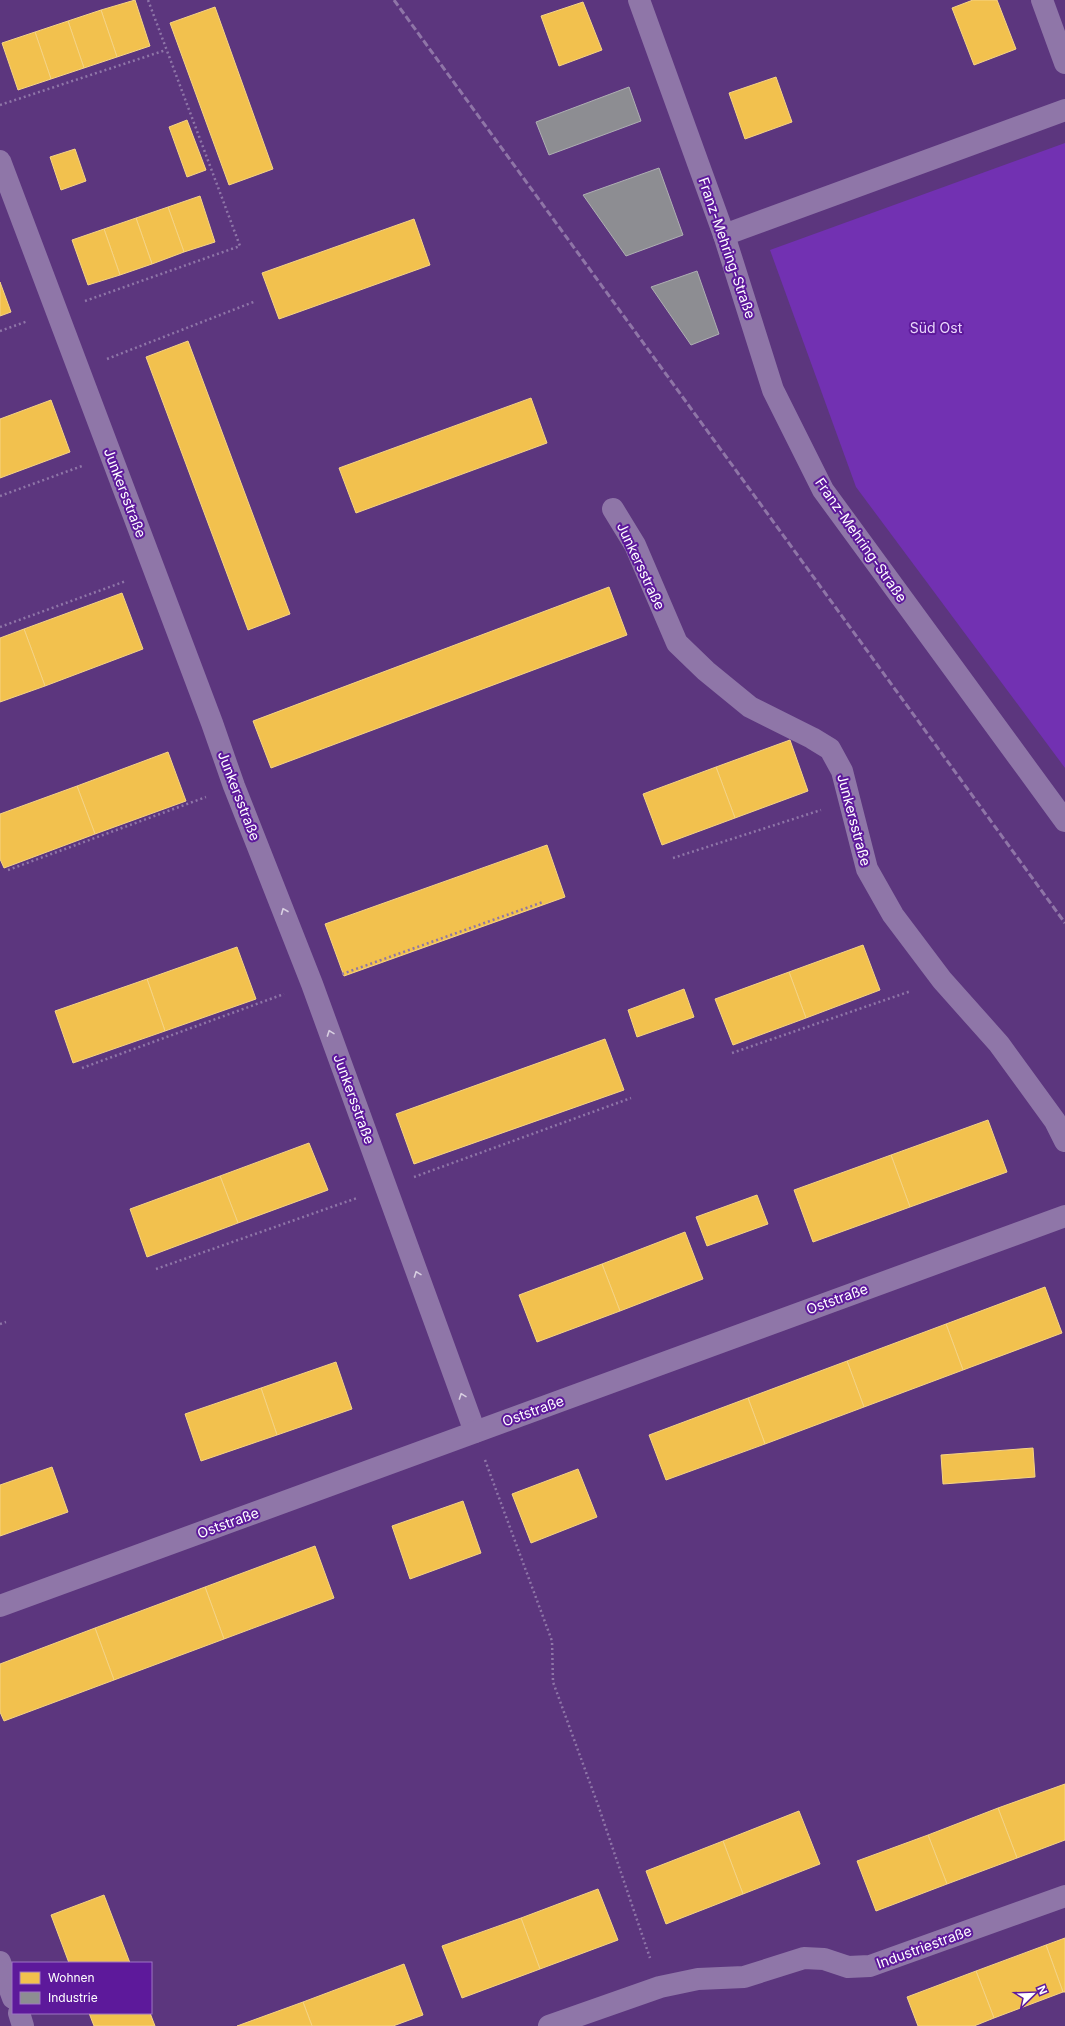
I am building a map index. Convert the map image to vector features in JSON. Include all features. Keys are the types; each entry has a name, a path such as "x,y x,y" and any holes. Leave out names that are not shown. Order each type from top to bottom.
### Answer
{"street":[{"name":"Franz-Mehring-Straße","path":"640,0 724,235 773,390 823,490 1065,821"},
{"path":"1042,0 1065,63"},
{"path":"724,235 1065,110"},
{"name":"Junkersstraße","path":"0,161 155,571 234,786 312,984 475,1432"},
{"name":"Junkersstraße","path":"613,509 635,545 677,643 706,671 750,707 812,738 830,749 842,771 867,869 893,915 942,980 999,1044 1055,1122 1065,1141"},
{"name":"Oststraße","path":"0,1606 1065,1216"},
{"name":"Industriestraße","path":"549,2026 660,1987 698,1979 744,1977 804,1958 824,1959 848,1967 870,1966 1065,1896"},
{"path":"0,1962 12,1995"},
{"path":"18,2014 23,2026"}],"path":[{"path":"0,331 240,246 148,0"},
{"path":"0,105 166,50"},
{"path":"79,371 256,301"},
{"path":"0,496 111,455"},
{"path":"0,627 155,571"},
{"path":"8,870 234,786"},
{"path":"673,858 850,800"},
{"path":"732,1053 942,980"},
{"path":"0,1324 6,1322"},
{"path":"475,1432 552,1641 553,1682 598,1805 660,1987"}],"green space":[{"name":"Süd Ost","path":"1065,143 1065,768 856,487 770,250"}],"building: Wohnen":[{"path":"135,0 150,46 117,57 101,10"},
{"path":"973,0 997,0 1016,49 974,65 952,8"},
{"path":"583,2 602,50 559,66 541,16"},
{"path":"215,7 273,169 229,185 170,23"},
{"path":"101,10 117,57 84,68 68,21"},
{"path":"68,21 84,68 51,79 35,32"},
{"path":"35,32 51,79 18,90 2,43"},
{"path":"776,77 792,122 745,139 729,93"},
{"path":"187,120 206,170 187,177 169,127"},
{"path":"75,149 86,181 61,190 50,157"},
{"path":"200,196 215,242 184,252 168,207"},
{"path":"168,207 184,252 152,264 136,218"},
{"path":"136,218 152,264 120,275 104,229"},
{"path":"414,219 430,265 279,319 262,273"},
{"path":"104,229 120,275 88,285 72,240"},
{"path":"0,282 11,312 0,316"},
{"path":"188,341 290,614 248,630 146,357"},
{"path":"531,398 547,443 356,513 339,468"},
{"path":"51,400 70,452 0,478 0,419"},
{"path":"609,587 627,635 271,768 253,721"},
{"path":"122,593 143,649 45,686 24,629"},
{"path":"24,629 45,686 0,702 0,638"},
{"path":"790,740 808,791 735,818 716,767"},
{"path":"168,752 186,801 95,834 77,786"},
{"path":"716,767 735,818 662,845 643,794"},
{"path":"77,786 95,834 4,868 0,859 0,814"},
{"path":"547,845 565,897 344,976 325,924"},
{"path":"863,945 880,990 806,1018 789,972"},
{"path":"237,947 256,999 165,1031 147,979"},
{"path":"789,972 806,1018 733,1045 715,999"},
{"path":"147,979 165,1031 73,1063 55,1011"},
{"path":"684,989 694,1017 637,1037 628,1010"},
{"path":"605,1039 624,1090 414,1164 396,1114"},
{"path":"988,1120 1007,1172 910,1207 891,1155"},
{"path":"309,1143 328,1190 238,1223 220,1176"},
{"path":"891,1155 910,1207 813,1242 794,1190"},
{"path":"220,1176 238,1223 147,1257 130,1209"},
{"path":"757,1195 768,1224 707,1246 696,1217"},
{"path":"685,1232 703,1279 620,1311 602,1264"},
{"path":"602,1264 620,1311 537,1342 519,1295"},
{"path":"1045,1287 1062,1333 963,1370 946,1324"},
{"path":"946,1324 963,1370 864,1407 847,1361"},
{"path":"847,1361 864,1407 765,1444 748,1398"},
{"path":"336,1362 352,1409 277,1435 261,1388"},
{"path":"261,1388 277,1435 201,1461 185,1414"},
{"path":"748,1398 765,1444 666,1480 649,1435"},
{"path":"1033,1448 1035,1477 943,1484 941,1455"},
{"path":"52,1467 68,1512 0,1536 0,1485"},
{"path":"578,1469 597,1517 531,1543 512,1494"},
{"path":"463,1501 481,1553 410,1579 392,1526"},
{"path":"315,1546 334,1598 224,1639 205,1587"},
{"path":"205,1587 224,1639 114,1680 95,1628"},
{"path":"95,1628 114,1680 4,1721 0,1712 0,1664"},
{"path":"1065,1784 1065,1840 1017,1858 998,1808"},
{"path":"998,1808 1017,1858 947,1884 928,1835"},
{"path":"799,1811 820,1864 743,1894 723,1841"},
{"path":"928,1835 947,1884 876,1911 857,1861"},
{"path":"723,1841 743,1894 666,1924 646,1871"},
{"path":"598,1889 618,1940 540,1969 521,1918"},
{"path":"104,1895 130,1962 69,1962 51,1915"},
{"path":"521,1918 540,1969 462,1998 442,1946"},
{"path":"1065,1938 1065,1992 1063,1992 1046,1945"},
{"path":"1046,1945 1063,1992 994,2018 976,1971"},
{"path":"404,1964 423,2015 393,2026 312,2026 303,2002"},
{"path":"976,1971 994,2018 974,2026 918,2026 907,1997"},
{"path":"303,2002 312,2026 237,2026"},
{"path":"89,2014 150,2014 155,2026 94,2026"}],"building: Industrie":[{"path":"629,87 641,121 549,155 536,122"},
{"path":"659,168 683,235 626,256 583,195"},
{"path":"697,271 719,334 691,345 651,287"}],"railway":[{"path":"394,0 1065,923"}]}
